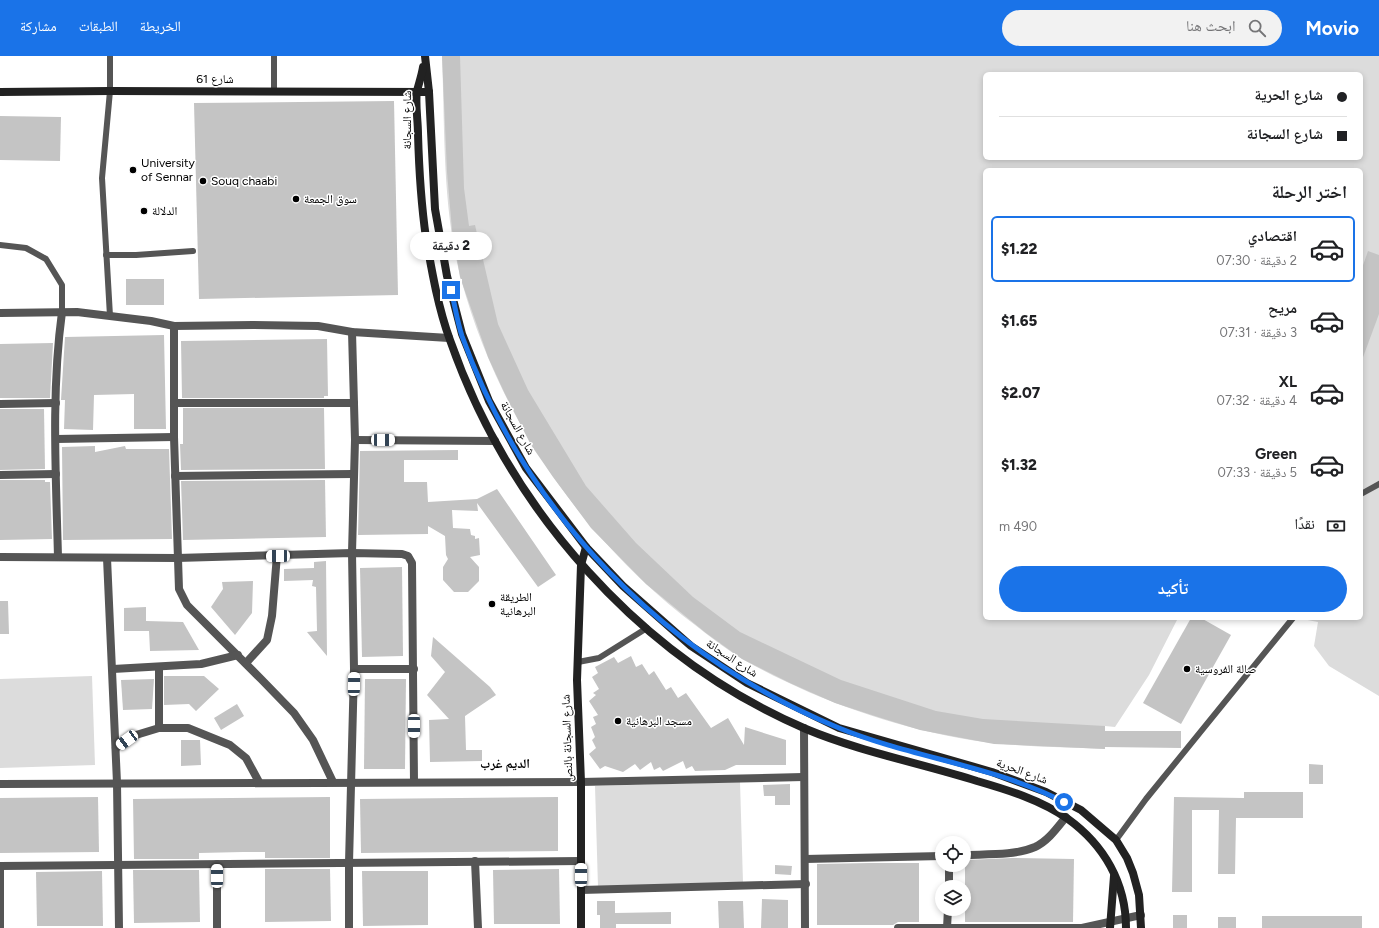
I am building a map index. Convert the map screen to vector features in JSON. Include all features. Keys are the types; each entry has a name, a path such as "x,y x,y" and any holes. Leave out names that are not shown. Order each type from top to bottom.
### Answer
{"main road":[{"name":"شارع السجانة","path":"425,59 429,92 436,209 447,276 462,334 490,401 522,462 556,510 586,547 663,622 691,646 747,683 797,709 839,728 863,736"},
{"name":"شارع السجانة","path":"425,59 417,92 422,211 434,279 449,338 477,407 495,441 545,518 580,565 646,628 689,663 719,684 804,728 863,749"},
{"name":"شارع 61","path":"0,92 429,92"},
{"name":"شارع السجانة بالنص","path":"581,928 581,782 578,662 580,565 586,547"},
{"name":"شارع الحرية","path":"863,736 992,772 1046,792 1081,810 1116,840 1133,873 1139,895 1141,928"},
{"name":"شارع الحرية","path":"863,749 1012,791 1066,817 1090,837 1111,864 1123,896 1126,928"},
{"path":"1110,925 1115,873"}],"street":[{"path":"0,313 62,312 110,316 174,326 232,324 318,326 352,332 449,338"},
{"path":"58,557 56,361 62,312"},
{"path":"174,326 174,437 179,589 187,606 246,663 300,722 313,740 333,782"},
{"path":"349,928 348,863 352,782 354,669 352,553 355,440 352,332"},
{"path":"0,404 56,403"},
{"path":"174,403 354,403"},
{"path":"56,439 174,437"},
{"path":"355,440 495,441"},
{"path":"0,475 56,474"},
{"path":"175,476 354,474"},
{"path":"0,557 177,558 352,553 402,554 408,556 412,563 414,782"},
{"path":"246,663 267,640 272,616 278,556"},
{"path":"108,558 116,748 119,928"},
{"path":"113,669 159,668 214,662 238,655"},
{"path":"159,668 159,728"},
{"path":"354,669 414,669"},
{"path":"116,748 136,735 159,728 188,728 230,745 246,758 259,782"},
{"path":"804,728 806,928"},
{"path":"0,784 581,782 804,777"},
{"path":"971,855 1016,852 1035,847 1050,836 1066,817"},
{"path":"805,859 935,856"},
{"path":"0,927 0,866 581,861"},
{"path":"475,862 478,928"},
{"path":"217,864 217,928"},
{"path":"581,890 806,884"},
{"path":"898,928 1082,928 1110,925 1126,918 1141,915"},
{"path":"947,927 948,916"}],"lane":[{"path":"110,56 110,91 102,178 110,316"},
{"path":"274,56 274,91"},
{"path":"0,245 26,248 46,259 62,285 62,312"},
{"path":"106,255 136,255 193,251"},
{"path":"1363,493 1379,484"},
{"path":"1116,840 1146,799 1291,620"},
{"path":"578,662 599,658 646,628"}],"shaded area":[{"path":"442,56 1379,56 1379,696 1329,666 1314,646 1318,622 1308,620 1363,620 1363,168 983,168 983,620 1177,620 1149,675 1115,727 1105,726 1105,749 1032,746 977,741 903,725 848,708 795,686 744,660 682,615 643,581 607,545 575,506 545,464 519,421 496,375 476,328 461,279 455,252 447,196"},
{"path":"92,676 95,765 0,768 0,679"},
{"path":"740,782 743,883 598,887 595,786"}],"building":[{"path":"442,56 460,56 464,188 469,226 475,225 498,324 528,390 586,486 636,543 693,597 740,632 841,680 936,711 983,719 1105,726 1105,731 1181,731 1181,748 1105,747 1105,749 994,744 920,730 835,703 742,659 706,633 646,584 591,528 553,477 531,445 488,357 460,277 452,230 447,172"},
{"name":"سوق الجمعة","path":"394,101 398,295 199,299 194,103"},
{"path":"0,116 61,117 60,161 0,160"},
{"path":"1368,251 1379,255 1379,314 1363,357 1363,265"},
{"path":"126,279 164,279 164,305 126,305"},
{"path":"164,335 166,429 134,429 134,394 94,395 93,430 64,429 65,400 61,400 65,337"},
{"path":"327,339 328,396 324,396 324,398 182,398 181,341"},
{"path":"53,343 50,398 0,398 0,344"},
{"path":"183,408 324,408 325,469 181,470 180,444 183,444"},
{"path":"0,409 44,409 45,469 0,470"},
{"path":"95,446 95,452 125,446 126,449 169,449 172,539 63,540 62,447"},
{"path":"458,450 458,460 404,460 404,482 427,482 428,502 477,499 497,489 556,575 538,587 477,503 478,511 452,510 453,528 470,529 471,535 475,536 475,539 479,538 480,555 470,557 479,567 479,581 468,592 454,592 443,580 443,567 448,559 446,555 445,536 428,526 428,534 358,535 360,451"},
{"path":"0,480 45,480 45,482 50,482 52,539 0,540"},
{"path":"325,480 326,537 183,540 181,481"},
{"path":"326,561 327,656 307,632 317,631 316,587 312,586 313,580 284,581 284,569 314,568 314,562"},
{"path":"402,567 403,656 362,657 360,568"},
{"path":"253,581 252,613 235,635 211,607 223,589 222,582"},
{"path":"0,601 8,601 9,634 0,634"},
{"path":"146,607 146,621 183,622 199,650 150,651 149,631 124,631 124,608"},
{"name":"صالة الفروسية","path":"1190,620 1205,620 1231,635 1181,724 1143,703"},
{"path":"433,637 490,687 496,695 465,716 466,750 482,750 482,761 430,762 429,720 449,719 427,695 445,672 431,656"},
{"name":"مسجد البرهانية","path":"631,656 636,667 642,664 649,675 654,671 666,690 671,687 678,698 686,693 711,728 728,718 744,745 745,727 786,740 786,765 736,765 725,770 695,771 692,766 686,769 683,761 663,771 660,767 654,770 651,762 640,770 635,764 623,772 605,766 600,769 589,754 596,748 592,740 595,737 591,727 596,724 593,717 598,715 589,701 596,695 593,693 599,689 592,677 598,673 595,667 614,657 618,663"},
{"path":"164,676 204,676 219,689 196,711 189,704 164,705"},
{"path":"154,679 152,709 123,710 121,680"},
{"path":"365,679 406,679 405,769 364,769"},
{"path":"237,704 244,716 221,730 214,718"},
{"path":"181,740 200,740 201,765 181,766"},
{"path":"1309,764 1323,765 1323,784 1309,784"},
{"path":"790,784 790,805 775,805 775,796 764,796 763,785"},
{"path":"1244,792 1303,792 1303,818 1236,818 1235,874 1218,874 1219,810 1192,810 1192,892 1172,892 1174,797 1244,798"},
{"path":"98,797 99,852 0,853 0,798"},
{"path":"330,797 330,858 265,858 265,852 243,852 199,853 199,859 134,859 133,799"},
{"path":"558,797 558,851 361,853 360,799"},
{"path":"1012,858 1074,859 1073,922 965,922 965,916 971,916 971,880 965,880 965,872 971,872 971,860"},
{"path":"919,863 919,922 898,922 893,925 817,925 817,864"},
{"path":"775,865 792,866 791,875 775,874"},
{"path":"265,869 330,869 331,921 265,922"},
{"path":"559,869 560,924 494,924 493,870"},
{"path":"133,870 199,870 200,922 134,923"},
{"path":"102,871 103,926 37,926 36,872"},
{"path":"362,871 428,871 428,925 363,926"},
{"path":"762,899 788,900 788,928 761,928"},
{"path":"597,901 615,901 615,913 671,912 671,924 616,924 616,928 600,928 600,915 597,915"},
{"path":"718,901 743,901 744,928 719,928"},
{"path":"1173,915 1187,915 1187,928 1173,928"},
{"path":"1262,916 1362,916 1362,928 1262,928"},
{"path":"1218,917 1236,917 1236,928 1218,928"}],"place":[{"name":"University of Sennar","path":"133,170"},
{"name":"Souq chaabi","path":"203,181"},
{"name":"سوق الجمعة","path":"296,199"},
{"name":"الدلالة","path":"144,211"},
{"name":"الطريقة البرهانية","path":"492,604"},
{"name":"صالة الفروسية","path":"1187,669"},
{"name":"مسجد البرهانية","path":"618,721"}],"district":[{"name":"الديم غرب","path":"505,763"}],"route":[{"path":"451,290 462,334 490,401 508,438 526,468 556,510 586,547 623,586 691,646 747,683 797,709 839,728 992,772 1046,792 1064,802"}]}
